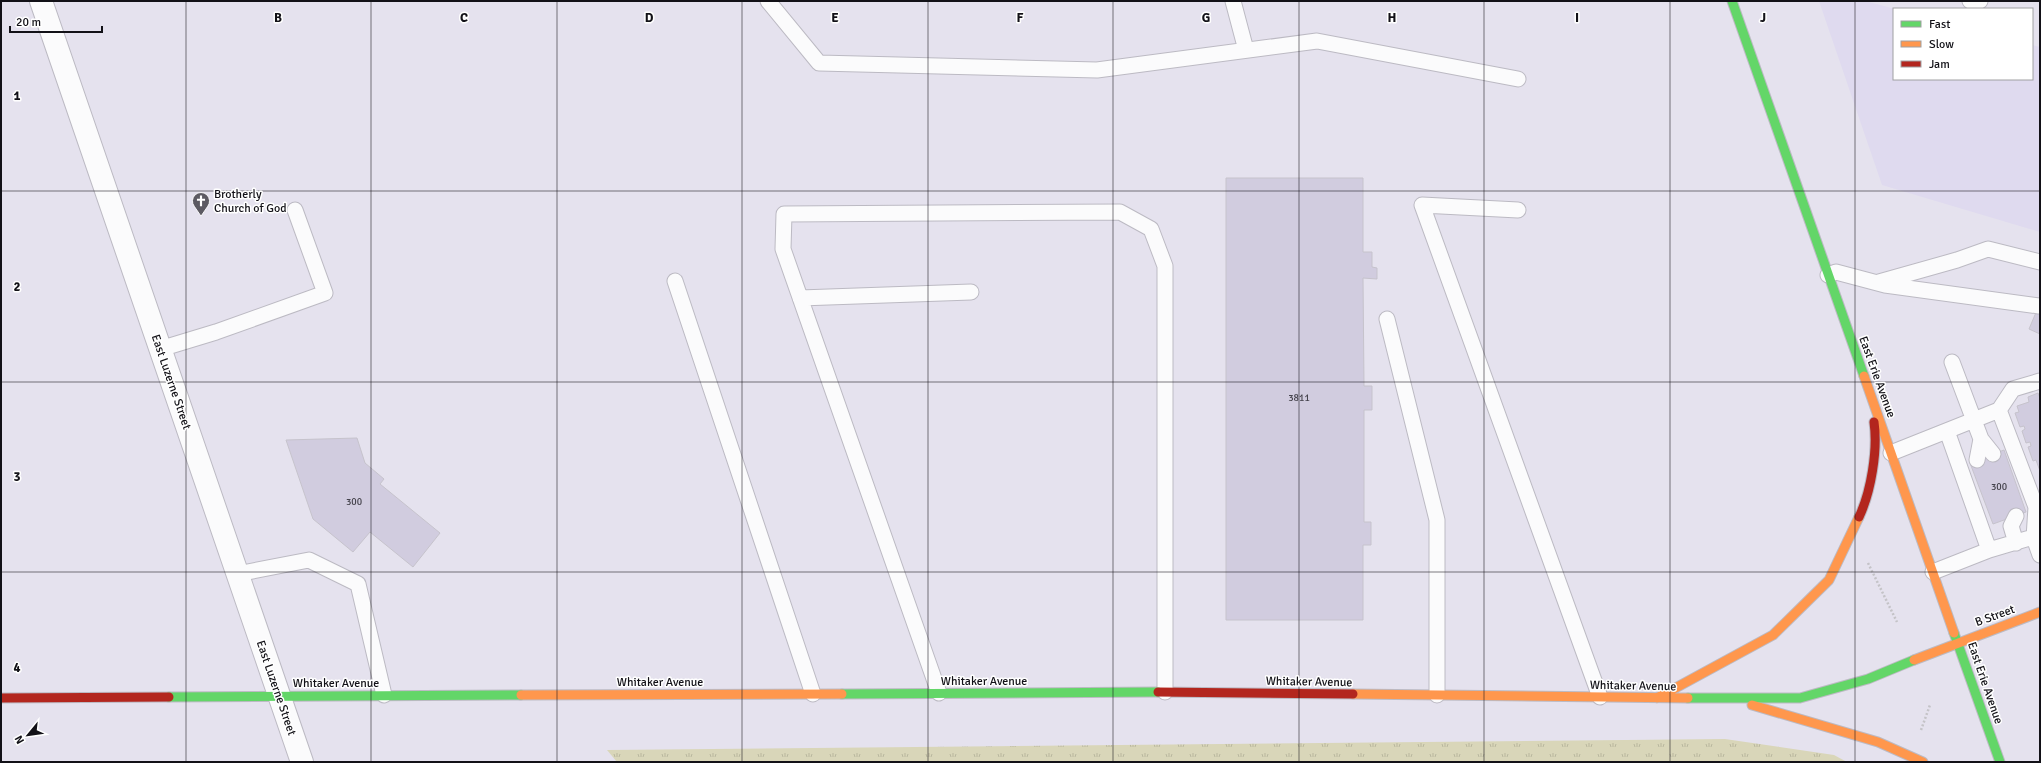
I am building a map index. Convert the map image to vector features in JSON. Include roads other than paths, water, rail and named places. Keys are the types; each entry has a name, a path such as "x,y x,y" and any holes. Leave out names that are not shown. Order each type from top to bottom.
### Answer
{"main road":[{"name":"East Erie Avenue","path":"1736,2 1828,275 2000,762"},
{"path":"1656,699 1773,635 1829,580 1867,501 1876,436 1865,378"},
{"name":"B Street","path":"1958,642 2040,612"},
{"name":"Whitaker Avenue","path":"1,698 1165,692 1600,697 1656,699 1800,698 1868,679 1958,642"},
{"path":"1732,699 1878,742 1923,762"}],"street":[{"name":"East Luzerne Street","path":"41,1 278,696 302,762"}],"lane":[{"path":"768,1 819,63 1097,70 1317,41 1518,79"},
{"path":"1233,1 1246,50"},
{"path":"1970,1 1975,3 1980,1"},
{"path":"1518,210 1422,205 1600,697"},
{"path":"160,349 216,332 325,293 295,210"},
{"path":"939,693 783,249 784,214 1120,212 1151,229 1165,266 1165,692"},
{"path":"1878,282 1957,260 1988,249 2040,262"},
{"path":"1828,275 1836,272 1885,285 2039,306"},
{"path":"674,282 813,694"},
{"path":"800,298 971,292"},
{"path":"1388,318 1437,520 1436,695"},
{"path":"1952,362 1981,439 1993,454"},
{"path":"1892,453 1999,410 2013,389 2040,381"},
{"path":"1999,410 2036,507 2037,537 2040,555"},
{"path":"1947,431 1990,550"},
{"path":"1977,460 1981,439"},
{"path":"2009,521 2016,543"},
{"path":"1933,572 1990,550 2037,537"},
{"path":"237,574 309,560 358,584 384,695"}],"place":[{"name":"Brotherly Church of God","path":"201,216"}]}
